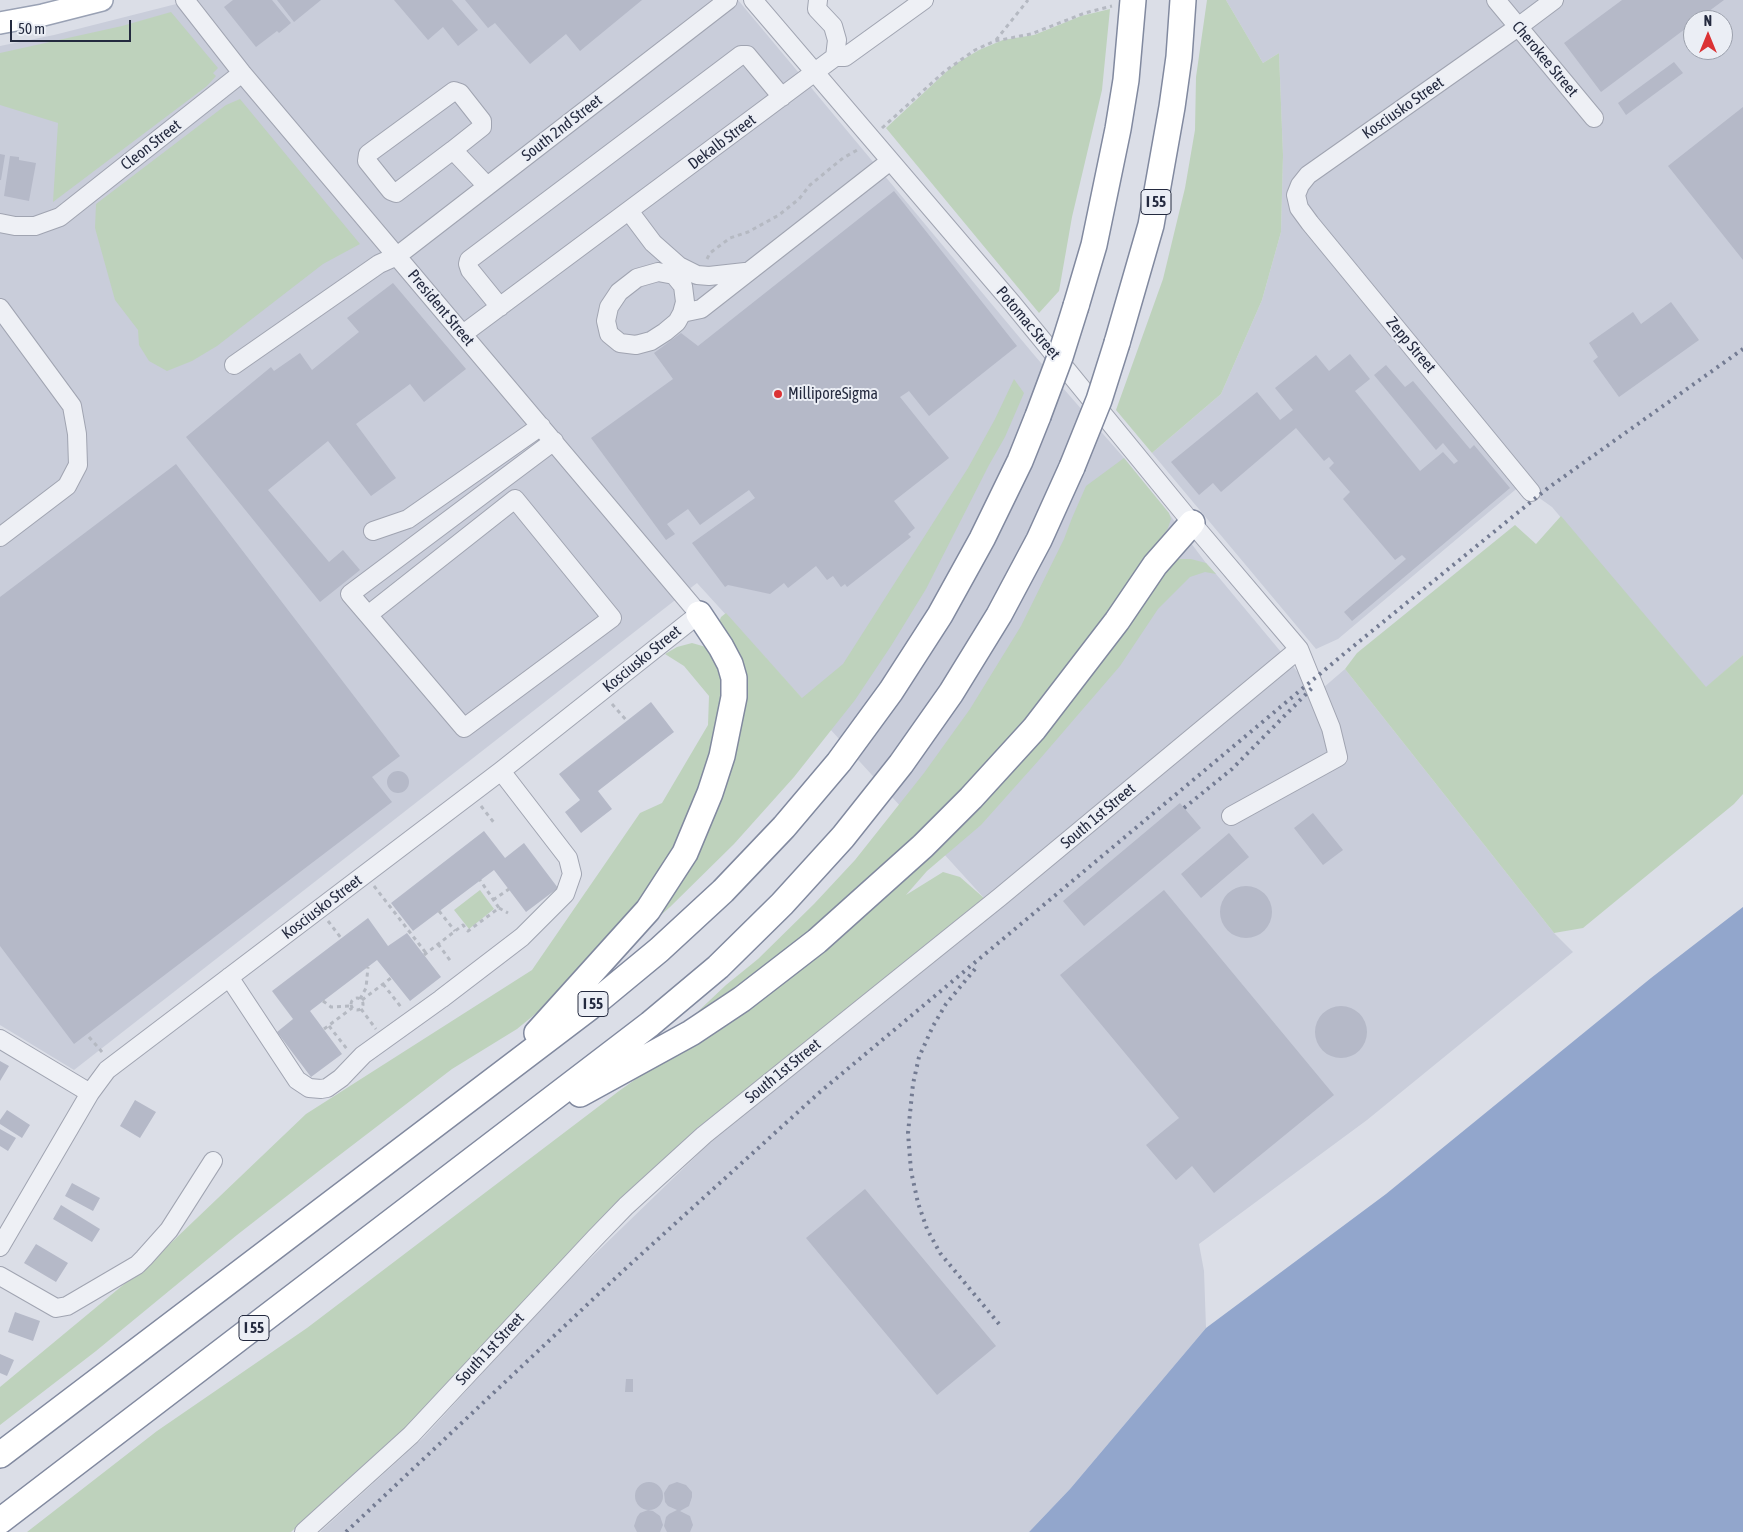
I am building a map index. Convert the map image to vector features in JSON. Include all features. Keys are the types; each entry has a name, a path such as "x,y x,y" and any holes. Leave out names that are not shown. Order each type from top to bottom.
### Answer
{"highway":[{"name":"I 55","path":"0,1456 590,1007 659,950 723,891 784,827 838,762 891,691 940,615 982,539 1020,461 1038,416 1060,357 1094,245 1107,187 1126,80 1133,0"},
{"name":"I 55","path":"0,1521 508,1134 650,1024 718,967 782,904 843,837 901,764 952,693 999,615 1030,557 1072,467 1099,400 1151,225 1164,158 1179,57 1183,0"},
{"path":"508,1134 692,1033 742,999 817,941 878,888 971,798 1034,729 1117,621 1155,565 1192,523"},
{"path":"493,1080 648,910 685,854 722,756 734,697 734,678 730,664 699,614"}],"main road":[{"path":"0,23 62,5 102,0"}],"street":[{"name":"President Street","path":"185,0 242,73 699,614"},
{"name":"South 2nd Street","path":"234,365 379,264 397,256 728,0"},
{"name":"Potomac Street","path":"753,0 889,162 1012,304 1192,523 1299,649 1331,728 1338,757 1232,816"},
{"path":"818,0 817,9 833,26 837,40 834,58"},
{"name":"Dekalb Street","path":"463,334 814,72 834,58 845,57 924,0"},
{"name":"Cherokee Street","path":"1496,0 1594,118"},
{"name":"Kosciusko Street","path":"1296,195 1300,185 1308,176 1554,0"},
{"path":"500,307 470,270 469,260 741,55 747,55 782,97"},
{"name":"Cleon Street","path":"0,223 15,226 35,226 60,217 242,73"},
{"path":"454,92 460,93 482,121 482,127 454,150 396,193 391,191 367,161 368,154 454,92"},
{"path":"454,150 487,186"},
{"path":"682,313 701,309 889,162"},
{"name":"Zepp Street","path":"1296,195 1300,208 1310,223 1531,492"},
{"path":"629,211 676,270 683,286 685,302 682,313 671,327 651,341 636,345 620,343 609,334 606,321 609,308 619,292 637,278 658,272 676,270 709,276 730,275 748,271"},
{"path":"0,308 72,406 77,434 78,465 67,486 0,537"},
{"path":"372,531 408,519 541,426"},
{"path":"368,615 515,500 612,618 464,728 350,594 554,441"},
{"path":"391,563 409,583"},
{"name":"Kosciusko Street","path":"0,1248 90,1093 107,1070 501,771 699,614"},
{"name":"South 1st Street","path":"304,1532 411,1435 567,1266 626,1206 704,1134 1000,898 1299,649"},
{"path":"230,977 298,1080 309,1088 327,1088 341,1078 363,1055 522,937 564,894 572,874 568,858 501,771"},
{"path":"0,1039 90,1093"},
{"path":"0,1276 56,1308 67,1306 137,1265 170,1230 213,1161"}],"path":[{"path":"995,41 1028,0"},
{"path":"612,703 627,721"},
{"path":"480,804 495,824"},
{"path":"480,880 499,908 508,913"},
{"path":"374,886 425,954 463,925 468,931 499,908"},
{"path":"493,900 509,888"},
{"path":"439,911 454,932"},
{"path":"328,921 341,938"},
{"path":"438,944 452,963"},
{"path":"361,1009 363,1005 361,1000 367,984 368,967"},
{"path":"324,1030 352,1007 354,999 361,1000 391,978"},
{"path":"383,984 411,1021"},
{"path":"323,1001 331,1007 352,1007 357,1011 361,1009"},
{"path":"361,1009 384,1040"},
{"path":"329,1026 349,1052"},
{"path":"89,1037 102,1052"}],"shaded area":[{"path":"192,0 738,0 1035,356 1124,458 1206,563 1316,694 1345,669 1554,933 1573,952 1367,1120 1199,1244 1204,1271 1206,1328 1070,1489 1029,1532 320,1532 424,1437 562,1286 723,1130 993,913 984,898 697,583 74,1070 0,1025 0,46 54,35"},
{"path":"1226,0 1743,0 1743,655 1706,688 1552,507 1521,485 1338,639 1316,649 1152,453 1221,394 1262,300 1281,232 1283,155 1279,53 1263,63"}],"green space":[{"path":"1207,0 1226,0 1263,63 1279,53 1283,155 1281,232 1262,300 1221,394 1152,453 1116,410 1163,279 1185,188 1195,130 1196,77"},
{"path":"1110,9 1102,90 1072,217 1059,291 1039,313 886,128 946,72 979,50 1003,40 1034,35 1081,16"},
{"path":"171,12 218,68 213,73 216,76 207,86 53,202 58,123 0,105 0,53 122,26"},
{"path":"240,99 360,244 323,264 217,346 192,361 167,371 149,361 139,345 138,330 115,300 95,228 96,204 226,105"},
{"path":"1014,379 1024,393 1005,437 926,589 855,700 794,777 734,844 670,907 628,944 735,724 718,625 721,617 726,613 802,698 843,664 968,468"},
{"path":"1124,458 1169,513 1171,519 1168,528 1112,614 1007,745 898,857 771,966 690,1019 726,985 758,959 814,904 855,860 924,773 970,709 1021,626 1064,539 1086,486"},
{"path":"1561,516 1706,687 1743,655 1743,794 1734,804 1583,928 1554,933 1345,669 1357,653 1515,525 1536,544"},
{"path":"1178,559 1191,559 1206,563 1216,574 1205,572 1190,577 1158,609 1120,666 1039,760 981,825 927,871 906,895 943,872 960,877 984,898 710,1119 585,1235 403,1430 291,1532 27,1532 157,1431 307,1328 619,1091 811,955 1169,565"},
{"path":"692,643 706,647 725,670 715,754 661,879 545,1006 517,1029 452,1069 324,1167 237,1235 96,1351 0,1425 0,1387 152,1261 306,1114 532,970 640,813 662,803 708,725 709,696 684,666 665,654 677,647"},
{"path":"480,890 494,909 469,929 454,910"}],"water":[{"path":"1743,907 1743,1532 1029,1532 1070,1489 1206,1328 1386,1194 1651,978"}],"building":[{"path":"233,0 272,0 291,23 256,47 224,7"},
{"path":"277,0 321,0 294,22"},
{"path":"394,0 452,0 478,30 458,46 443,27 428,40"},
{"path":"465,0 642,0 580,51 566,34 530,64 495,23 488,28"},
{"path":"1622,0 1724,0 1710,10 1683,10 1683,30 1601,92 1564,43"},
{"path":"1674,62 1683,73 1626,115 1618,103"},
{"path":"1743,107 1743,260 1668,166"},
{"path":"0,154 5,155 1,180 0,180"},
{"path":"10,156 19,157 19,160 36,163 29,201 4,196"},
{"name":"MilliporeSigma","path":"894,191 1017,346 929,416 909,391 900,397 949,458 894,501 915,528 908,534 911,537 847,587 845,584 841,587 833,576 827,580 816,566 788,588 784,583 770,594 728,585 725,587 692,543 755,498 749,490 700,525 688,509 667,524 675,534 666,540 591,438 673,379 654,353 681,333 698,346"},
{"path":"393,283 466,369 424,402 410,384 356,424 396,478 371,496 328,441 268,490 329,562 343,550 360,570 320,602 186,437 271,367 274,371 300,353 312,370 359,332 347,318"},
{"path":"1671,302 1699,340 1619,397 1593,361 1598,357 1589,343 1633,312 1641,324"},
{"path":"1350,354 1370,379 1355,391 1420,471 1443,452 1454,464 1458,461 1443,443 1436,450 1374,375 1386,365 1405,387 1413,381 1470,449 1474,445 1510,488 1352,621 1344,612 1406,559 1402,555 1395,560 1343,499 1350,492 1329,468 1334,463 1329,457 1324,461 1296,428 1221,492 1213,483 1199,495 1171,462 1257,392 1280,420 1293,410 1275,388 1316,355 1329,371"},
{"path":"176,464 400,756 372,777 392,802 74,1044 0,946 0,597"},
{"path":"651,702 674,732 598,791 612,809 581,833 565,812 580,800 559,774"},
{"path":"398,771 406,774 409,782 406,790 398,793 390,790 387,782 390,774"},
{"path":"1180,803 1201,828 1084,926 1063,901"},
{"path":"1313,813 1343,850 1323,865 1294,828"},
{"path":"484,831 505,858 524,843 558,888 526,912 494,870 413,931 391,903"},
{"path":"1229,833 1249,857 1201,898 1181,874"},
{"path":"1241,886 1251,886 1265,893 1272,907 1272,917 1265,931 1251,938 1241,938 1231,934 1224,927 1220,917 1220,907 1224,897 1231,890"},
{"path":"1164,890 1334,1095 1214,1193 1192,1166 1176,1180 1146,1145 1179,1118 1060,975"},
{"path":"368,918 388,946 407,933 441,977 410,1001 377,960 310,1011 342,1054 311,1077 277,1032 293,1019 272,991"},
{"path":"1336,1006 1346,1006 1360,1013 1367,1027 1367,1037 1360,1051 1346,1058 1336,1058 1326,1054 1319,1047 1315,1037 1315,1027 1319,1017 1326,1010"},
{"path":"0,1061 9,1066 0,1081"},
{"path":"135,1100 156,1112 140,1138 120,1126"},
{"path":"7,1110 30,1125 22,1138 0,1124 0,1120"},
{"path":"0,1129 16,1138 8,1151 0,1146"},
{"path":"72,1183 100,1198 93,1211 65,1196"},
{"path":"865,1189 996,1346 937,1395 806,1238"},
{"path":"61,1205 100,1229 92,1242 53,1219"},
{"path":"36,1244 68,1263 56,1282 24,1263"},
{"path":"15,1312 40,1321 33,1341 8,1332"},
{"path":"0,1354 14,1360 7,1376 0,1373"},
{"path":"626,1379 633,1379 633,1392 625,1392"},
{"path":"649,1482 659,1486 663,1496 659,1506 649,1510 639,1506 635,1496 639,1486"},
{"path":"677,1482 686,1485 692,1492 689,1506 680,1511 690,1516 693,1525 690,1532 667,1532 664,1526 666,1517 677,1510 668,1506 665,1502 664,1493 669,1485"},
{"path":"648,1510 660,1516 663,1525 660,1532 637,1532 634,1526 637,1517 640,1513"}],"railway":[{"path":"346,1532 624,1270 820,1092 1345,653 1548,488 1743,349"},
{"path":"1184,808 1232,769 1312,688"},
{"path":"975,969 946,1004 933,1026 919,1057 913,1084 908,1133 911,1171 918,1203 927,1229 940,1253 999,1324"}],"place":[{"name":"MilliporeSigma","path":"778,394"}]}
